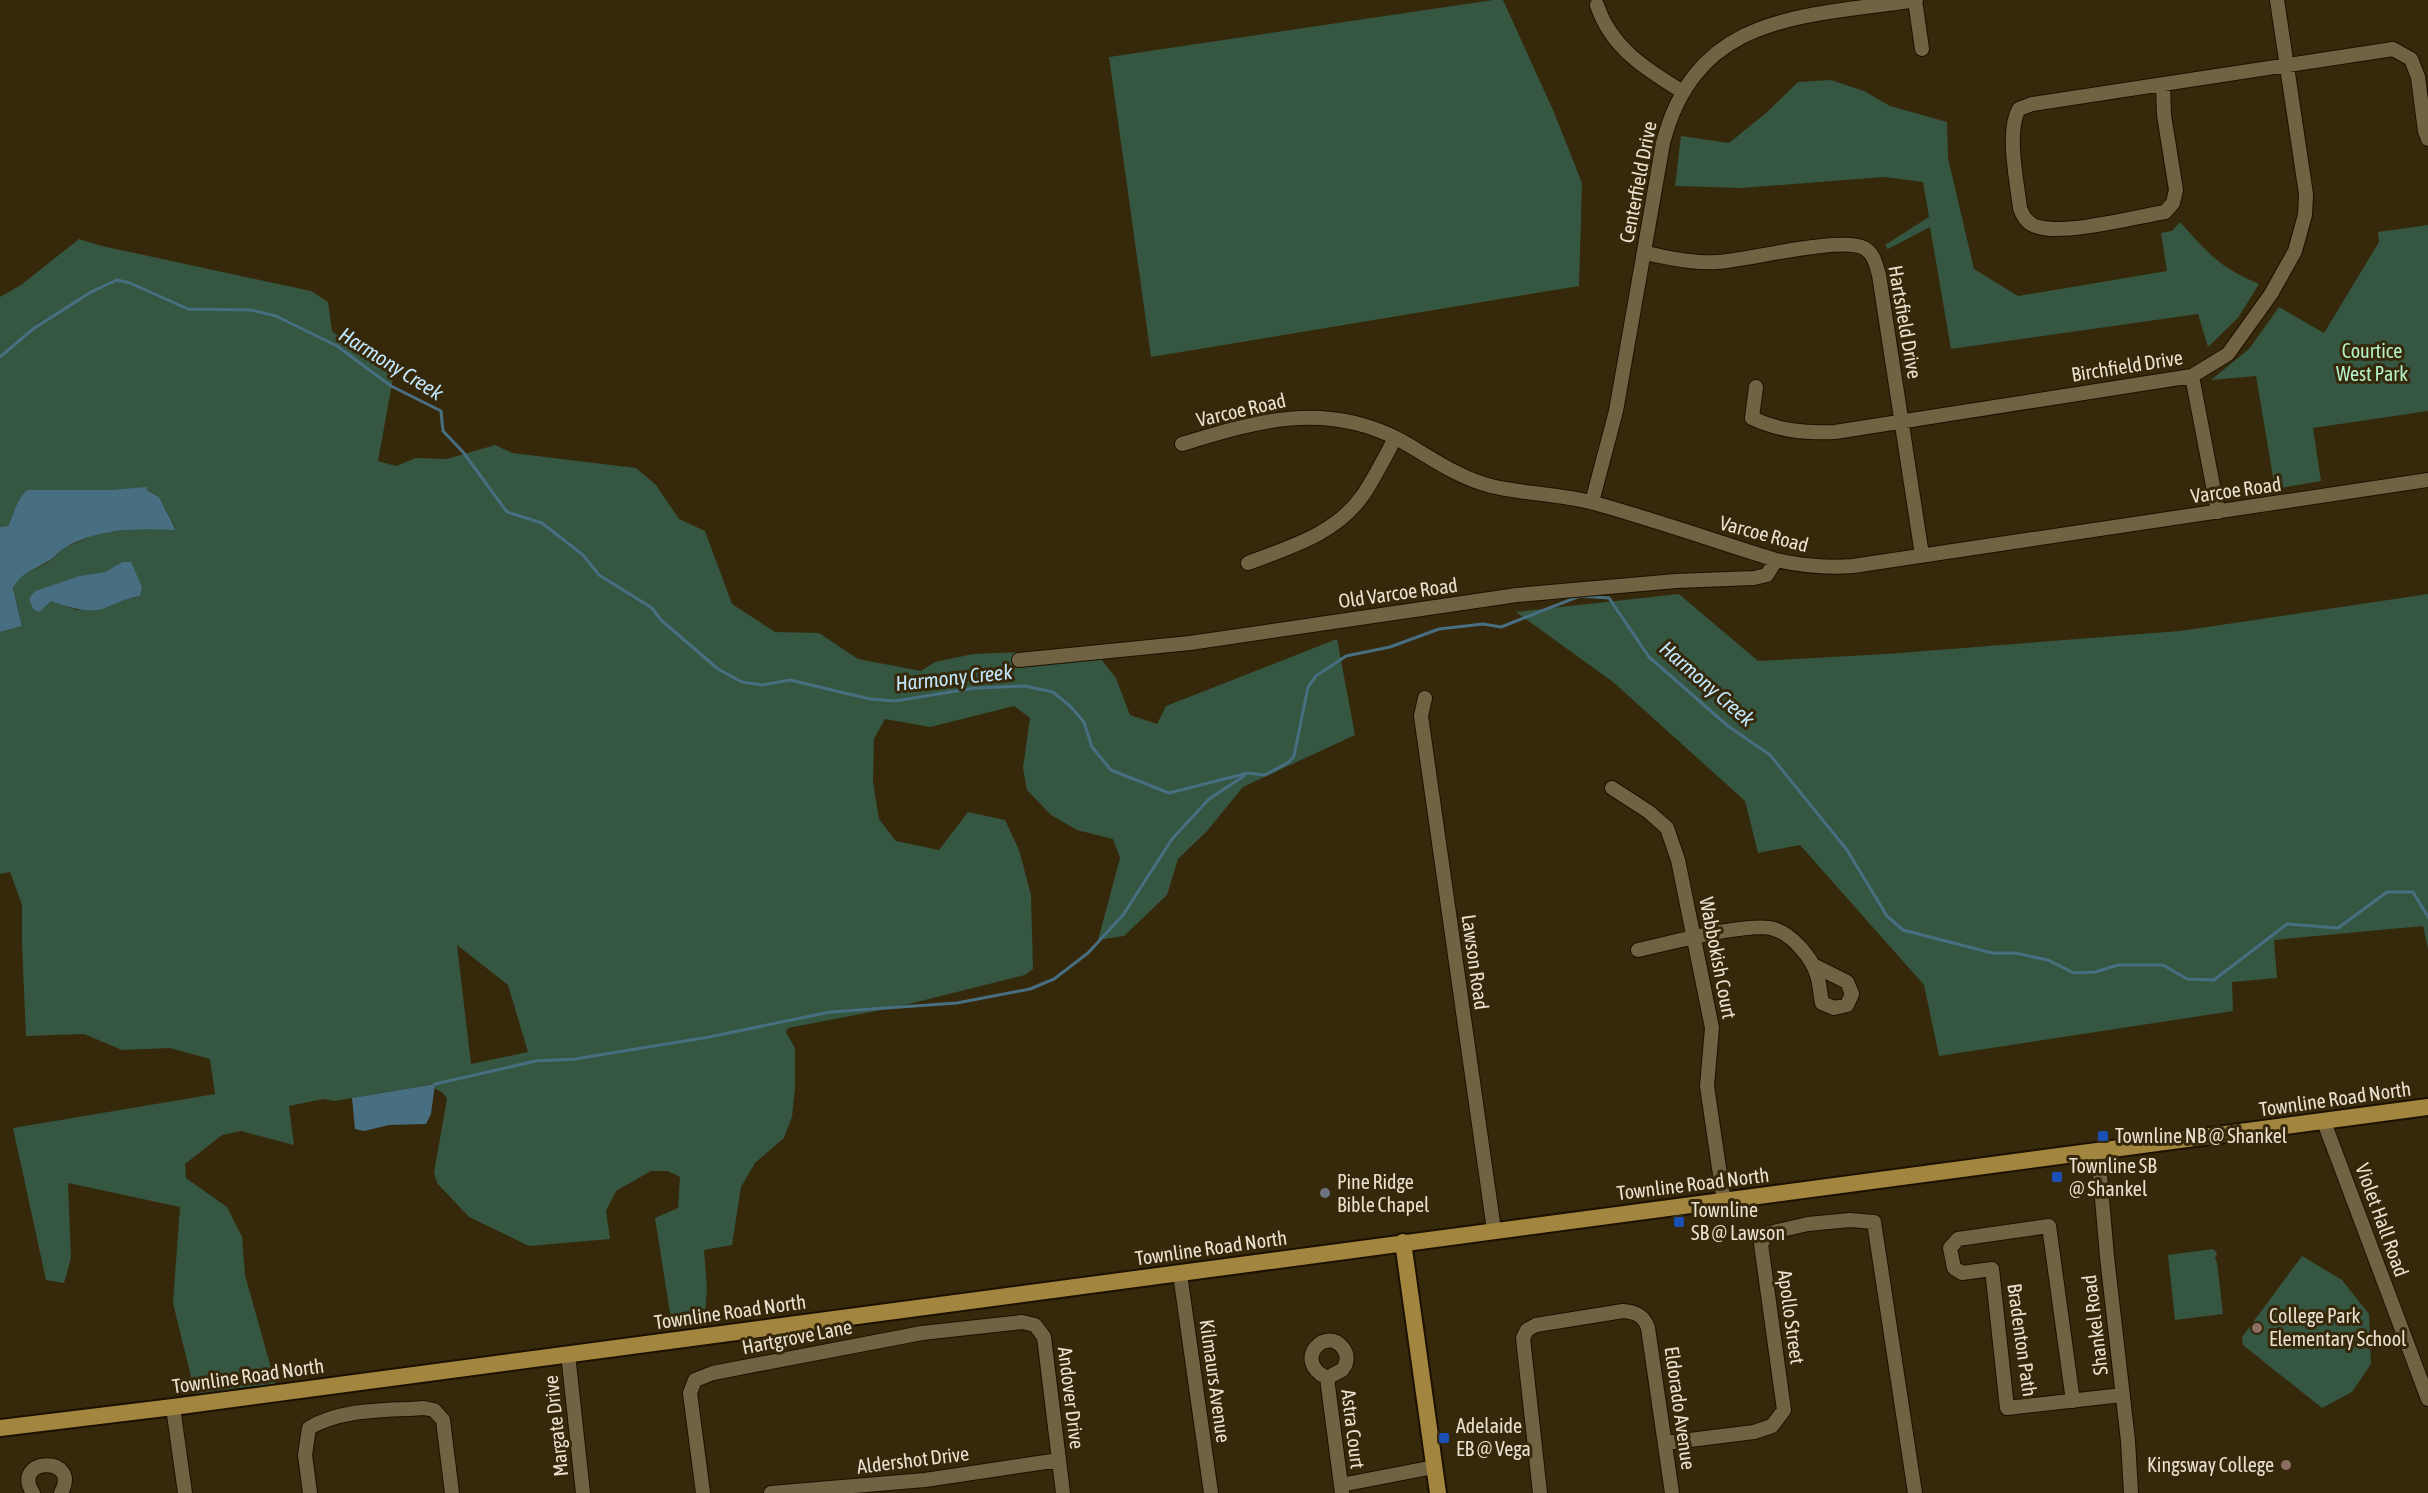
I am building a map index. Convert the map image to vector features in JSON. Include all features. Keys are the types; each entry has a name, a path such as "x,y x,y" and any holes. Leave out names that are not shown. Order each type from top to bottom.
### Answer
{"main road":[{"name":"Townline Road North","path":"0,1428 1180,1274 1403,1242 1724,1202 2428,1107"},
{"path":"1403,1242 1438,1493"}],"street":[{"path":"1916,0 1922,50"},
{"name":"Centerfield Drive","path":"1592,502 1616,411 1663,143 1671,116 1695,73 1709,59 1738,38 1759,28 1782,21 1916,0"},
{"name":"Birchfield Drive","path":"1756,387 1752,418 1769,426 1803,433 1835,432 2192,376 2229,354 2271,294 2295,251 2305,215 2306,194 2277,0"},
{"path":"1597,5 1611,32 1630,56 1648,71 1683,92"},
{"path":"2163,84 2164,116 2176,190 2173,204 2165,212 2059,230 2037,227 2024,218 2020,208 2013,134 2014,117 2019,109 2032,104 2287,64 2393,49 2411,59 2418,77 2428,139"},
{"name":"Hartsfield Drive","path":"1644,253 1716,263 1842,243 1864,248 1874,257 1879,275 1922,555"},
{"path":"2192,376 2218,512"},
{"name":"Varcoe Road","path":"1182,444 1250,424 1305,416 1355,423 1395,438 1456,474 1472,480 1511,490 1592,502 1776,560 1805,566 1830,567 1853,566 2428,480"},
{"path":"1248,563 1297,545 1323,532 1343,517 1362,496 1395,438"},
{"name":"Old Varcoe Road","path":"1019,660 1190,643 1517,595 1677,581 1754,578 1767,575 1776,560"},
{"name":"Lawson Road","path":"1425,698 1421,716 1494,1230"},
{"name":"Wabbokish Court","path":"1612,788 1649,812 1667,828 1678,860 1712,1028 1707,1086 1724,1202"},
{"path":"1638,950 1743,928 1773,928 1788,936 1813,965"},
{"name":"Violet Hall Road","path":"2324,1122 2428,1399"},
{"name":"Shankel Road","path":"2098,1152 2131,1493"},
{"name":"Apollo Street","path":"1666,1443 1754,1432 1772,1425 1784,1410 1761,1244 1769,1233 1808,1224 1850,1220 1874,1222 1916,1493"},
{"name":"Bradenton Path","path":"2073,1401 2049,1226 1958,1239 1950,1248 1954,1268 1962,1273 1992,1269 2007,1408 2073,1401 2122,1395"},
{"name":"Kilmaurs Avenue","path":"1180,1274 1211,1493"},
{"name":"Eldorado Avenue","path":"1540,1493 1522,1347 1527,1330 1536,1325 1623,1311 1633,1312 1642,1317 1648,1329 1672,1493"},
{"name":"Andover Drive","path":"1022,1322 1035,1325 1044,1337 1063,1493"},
{"name":"Hartgrove Lane","path":"703,1493 690,1393 695,1380 713,1373 854,1345 922,1333 1022,1322"},
{"name":"Margate Drive","path":"568,1354 583,1493"},
{"name":"Astra Court","path":"1327,1378 1341,1489"},
{"path":"173,1407 185,1493"},
{"path":"310,1493 305,1455 309,1428 324,1419 357,1413 424,1408 434,1410 443,1420 452,1493"},
{"name":"Aldershot Drive","path":"771,1493 925,1486 1059,1460"},
{"path":"33,1493 29,1485 31,1473 40,1465 45,1464 57,1467 61,1471 65,1482 61,1493"},
{"path":"1341,1489 1434,1467"}],"green space":[{"path":"1503,0 1553,110 1582,183 1579,286 1151,357 1109,57"},
{"path":"1831,80 1864,91 1890,106 1947,122 1948,158 1974,269 2018,296 2167,271 2161,233 2172,231 2180,222 2215,259 2234,272 2259,284 2238,318 2208,347 2198,314 1951,349 1930,227 1888,249 1885,245 1929,217 1923,182 1884,177 1741,188 1675,186 1681,136 1729,143 1766,113 1798,82"},
{"name":"Courtice West Park","path":"2428,225 2428,411 2313,428 2321,481 2275,489 2256,376 2211,380 2249,349 2279,307 2324,333 2379,242 2378,232"},
{"path":"79,239 102,246 311,291 328,302 332,331 353,348 394,373 378,461 396,466 416,458 447,459 495,445 512,453 636,468 656,485 679,519 705,531 732,604 775,632 819,633 858,659 921,671 935,662 973,654 1093,649 1116,678 1130,715 1157,724 1166,706 1337,639 1355,735 1243,787 1207,831 1178,859 1167,895 1124,936 1098,940 1120,858 1113,839 1077,830 1051,815 1027,790 1023,768 1030,718 1014,706 930,727 885,719 874,739 873,782 879,819 896,841 939,850 968,812 1005,820 1019,850 1031,895 1033,969 1025,975 897,1007 788,1028 786,1032 795,1048 792,1117 784,1138 755,1163 741,1187 732,1245 704,1250 707,1288 705,1314 697,1320 671,1319 655,1218 678,1208 680,1177 668,1171 651,1171 616,1191 606,1211 610,1239 529,1246 469,1217 437,1183 434,1172 447,1099 443,1093 434,1088 434,1084 335,1101 323,1099 289,1106 294,1145 241,1131 222,1135 185,1164 186,1178 227,1207 242,1237 245,1275 276,1386 196,1397 173,1303 180,1207 68,1183 71,1258 64,1283 46,1280 13,1128 215,1094 210,1059 170,1048 122,1050 84,1034 26,1036 22,905 10,872 0,874 0,632 22,626 13,587 20,576 47,563 64,548 96,534 139,528 176,529 159,497 148,490 27,490 18,502 8,526 0,527 0,297 21,285","holes":["122,562 140,596 115,602 107,608 77,610 51,601 29,598 35,591 79,576 105,572","457,945 508,985 528,1052 471,1064"]},
{"path":"1679,594 1758,661 1886,654 2180,631 2428,594 2428,949 2423,926 2274,940 2277,978 2232,982 2233,1011 1939,1056 1924,985 1800,845 1758,853 1745,801 1613,682 1516,612"},
{"path":"2213,1249 2217,1253 2215,1259 2223,1314 2175,1320 2168,1255"},
{"path":"2302,1256 2342,1280 2369,1314 2371,1364 2352,1392 2322,1408 2243,1345 2242,1337"}],"water":[{"path":"146,487 159,497 176,530 147,529 103,533 63,549 48,562 23,575 16,583 13,588 22,626 0,632 0,527 8,526 18,502 27,490 112,490"},
{"path":"122,562 131,562 142,587 140,596 94,610 72,608 51,601 39,612 33,609 29,598 35,591 79,576 105,572"},
{"path":"435,1084 431,1114 426,1124 389,1125 364,1131 355,1129 352,1098"}],"waterway":[{"name":"Harmony Creek","path":"0,357 33,329 91,292 117,280 130,283 188,309 251,310 276,316 337,346 391,386 441,411 443,431 463,452 507,512 542,523 583,555 599,575 652,608 661,620 718,669 742,682 762,685 790,680 870,699 895,701 975,688 1025,686 1053,692 1084,722 1092,747 1111,770 1169,793 1248,773 1265,775 1289,762 1294,756 1308,687 1316,676 1346,656 1390,647 1439,629 1483,624 1501,627 1580,596 1609,598 1649,657 1728,726 1770,755 1847,850 1887,916 1903,930 1992,953 2015,953 2048,960 2074,973 2095,972 2118,965 2163,965 2187,979 2214,980 2287,924 2338,928 2387,892 2413,892 2428,917"},
{"path":"435,1084 536,1061 575,1059 709,1037 830,1012 957,1003 1030,989 1054,979 1088,953 1123,915 1172,839 1209,799 1244,776"}],"place":[{"name":"Townline NB @ Shankel","path":"2103,1136"},
{"name":"Townline SB @ Shankel","path":"2057,1177"},
{"name":"Pine Ridge Bible Chapel","path":"1325,1193"},
{"name":"Townline SB @ Lawson","path":"1679,1222"},
{"name":"College Park Elementary School","path":"2257,1328"},
{"name":"Adelaide EB @ Vega","path":"1444,1438"},
{"name":"Kingsway College","path":"2286,1465"}]}
